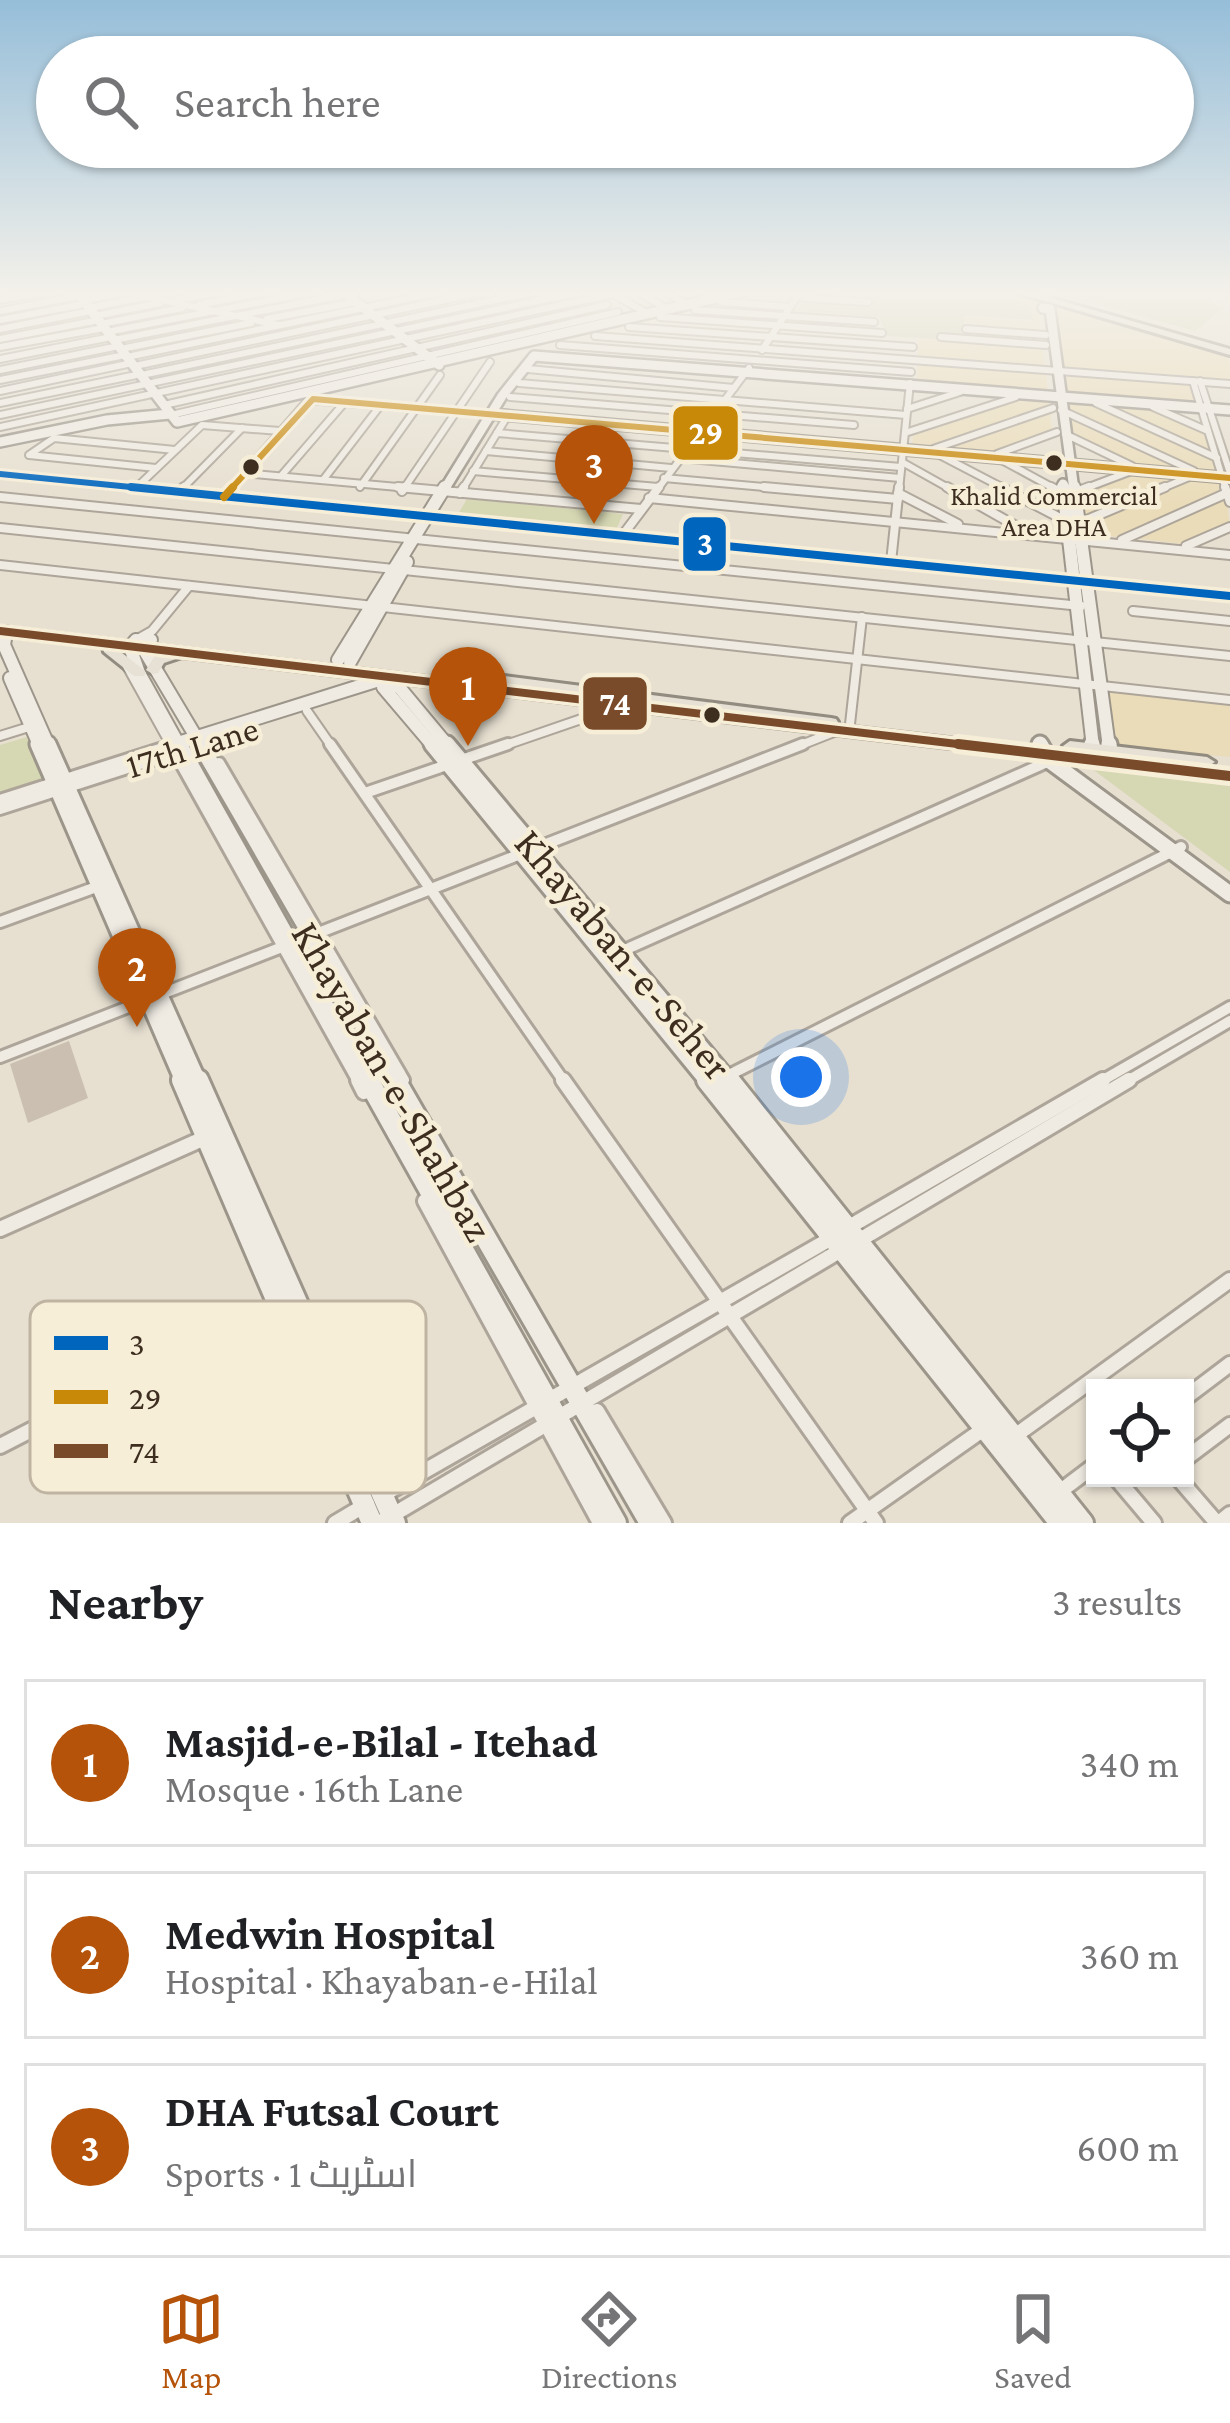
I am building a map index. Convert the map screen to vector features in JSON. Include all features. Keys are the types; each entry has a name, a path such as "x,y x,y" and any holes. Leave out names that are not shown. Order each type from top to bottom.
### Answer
{"main road":[{"path":"2,629 344,661 1050,752"},
{"path":"2,629 87,643 139,644 384,681 834,732 1230,765"},
{"path":"139,644 149,668 171,656 208,656"},
{"path":"1110,756 1230,776"}],"street":[{"path":"0,380 41,363"},
{"path":"0,391 55,363"},
{"path":"0,403 65,363"},
{"path":"0,416 72,363"},
{"path":"132,363 177,422 413,363"},
{"path":"274,363 297,388"},
{"path":"0,427 307,363"},
{"path":"169,412 288,378 399,363"},
{"path":"0,442 410,363"},
{"path":"362,485 418,407 428,363"},
{"path":"404,489 489,363"},
{"path":"344,661 429,518 486,451 497,433 498,413 531,363"},
{"path":"450,493 531,363"},
{"path":"614,363 1056,402 1230,412"},
{"path":"622,536 752,363"},
{"path":"794,363 911,372"},
{"path":"891,562 912,363"},
{"path":"964,363 1230,384"},
{"path":"1051,363 1053,370"},
{"path":"1052,363 1092,685 1110,756"},
{"path":"528,369 734,388"},
{"path":"1197,381 1216,458 1227,475"},
{"path":"519,383 907,412 960,392"},
{"path":"909,387 1205,410"},
{"path":"510,397 854,425"},
{"path":"904,433 1016,397"},
{"path":"224,497 307,401 418,407"},
{"path":"281,476 345,402"},
{"path":"497,433 686,448 902,456 934,451 1056,402 1195,473"},
{"path":"355,403 701,430 902,456 1025,531"},
{"path":"1096,403 1216,458"},
{"path":"323,480 380,406"},
{"path":"1154,407 1208,431"},
{"path":"87,409 96,422"},
{"path":"1122,540 1229,498 1220,441 1205,410"},
{"path":"136,488 202,425 280,431"},
{"path":"179,492 242,428"},
{"path":"997,456 1061,433 1133,468"},
{"path":"1,474 52,438 175,450"},
{"path":"1220,441 1230,442"},
{"path":"486,451 671,468"},
{"path":"934,451 1227,475"},
{"path":"934,451 1073,533"},
{"path":"29,455 156,468"},
{"path":"997,456 1069,493 1133,468"},
{"path":"679,458 900,478"},
{"path":"473,471 1230,553"},
{"path":"1073,533 1195,473"},
{"path":"1,474 1230,596"},
{"path":"243,474 362,485"},
{"path":"243,474 640,511"},
{"path":"664,478 898,496 958,524"},
{"path":"0,496 1082,605"},
{"path":"896,520 1073,533 1230,553"},
{"path":"1186,545 1230,527"},
{"path":"0,528 1230,656"},
{"path":"0,565 1230,700"},
{"path":"176,748 139,644 189,586"},
{"path":"1133,611 1230,621"},
{"path":"850,724 862,617"},
{"path":"2,629 4,645 62,784 288,1301"},
{"name":"Khayaban-e-Shahbaz","path":"139,644 176,748 301,940 580,1393 650,1523"},
{"name":"Khayaban-e-Shahbaz","path":"149,668 202,741 546,1413 616,1523"},
{"path":"3,669 62,784 99,886 153,996"},
{"name":"17th Lane","path":"0,805 307,711 384,681"},
{"name":"17th Lane","path":"202,741 384,681"},
{"name":"Khayaban-e-Seher","path":"384,681 718,1081 1060,1523"},
{"path":"1092,685 1093,754"},
{"path":"365,793 619,706"},
{"path":"307,711 872,1517"},
{"path":"0,736 29,727"},
{"path":"0,1058 834,732"},
{"path":"620,952 1050,752 1230,894"},
{"path":"1177,849 1230,883"},
{"path":"718,1081 1177,849"},
{"name":"Khayaban-e-Seher","path":"530,851 620,952 718,1081"},
{"path":"0,922 99,886"},
{"path":"844,1240 1230,1006"},
{"path":"426,1486 722,1309 1230,1021"},
{"path":"0,1229 214,1133"},
{"path":"214,1133 278,1301"},
{"name":"Khayaban-e-Seher","path":"844,1240 1082,1523"},
{"path":"1101,1379 1230,1280"},
{"path":"1194,1391 1230,1364"},
{"path":"1012,1438 1086,1389"},
{"path":"580,1393 664,1523"},
{"path":"426,1486 546,1413"},
{"path":"546,1413 600,1523"},
{"path":"1194,1452 1230,1425"},
{"path":"850,1523 872,1517 985,1427"},
{"path":"0,1446 30,1431"},
{"path":"1058,1493 1086,1472"},
{"path":"1123,1487 1154,1523"},
{"path":"1186,1487 1218,1523 1230,1514"},
{"path":"335,1523 381,1514 415,1493"},
{"path":"381,1514 415,1493"}],"green space":[{"path":"467,499 623,514 616,530 458,514"},
{"path":"27,737 50,789 0,805 0,745"},
{"path":"1091,768 1230,784 1230,872"}],"sand":[{"path":"918,363 1046,371 1048,395 917,384"},
{"path":"982,363 1044,363 1044,368"},
{"path":"1060,363 1230,363 1230,382 1061,369"},
{"path":"1061,372 1190,382 1196,406 1064,396"},
{"path":"1017,398 1050,400 1050,407 932,447 912,446 913,434"},
{"path":"1065,402 1095,404 1212,458 1218,472 1197,470 1066,409"},
{"path":"1103,405 1151,408 1205,432 1212,453"},
{"path":"1050,411 1052,431 995,452 944,448"},
{"path":"1066,413 1187,469 1132,464 1069,433"},
{"path":"1135,472 1188,476 1080,521 1076,494"},
{"path":"1197,477 1220,479 1223,492 1120,537 1082,534 1080,525"},
{"path":"1226,498 1230,526 1183,544 1133,538"},
{"path":"1106,690 1230,703 1230,757 1120,747 1112,739"}],"building":[{"path":"69,1041 88,1098 28,1123 10,1064"}],"transit line":[{"name":"29","path":"224,497 313,399 1230,478"},
{"name":"3","path":"0,474 1230,596"},
{"name":"74","path":"0,631 1230,776"}],"place":[{"name":"Khalid Commercial Area DHA","path":"1054,463"},
{"name":"DHA Futsal Court","path":"594,524"},
{"name":"Masjid-e-Bilal - Itehad","path":"468,746"},
{"name":"Medwin Hospital","path":"137,1027"}]}
